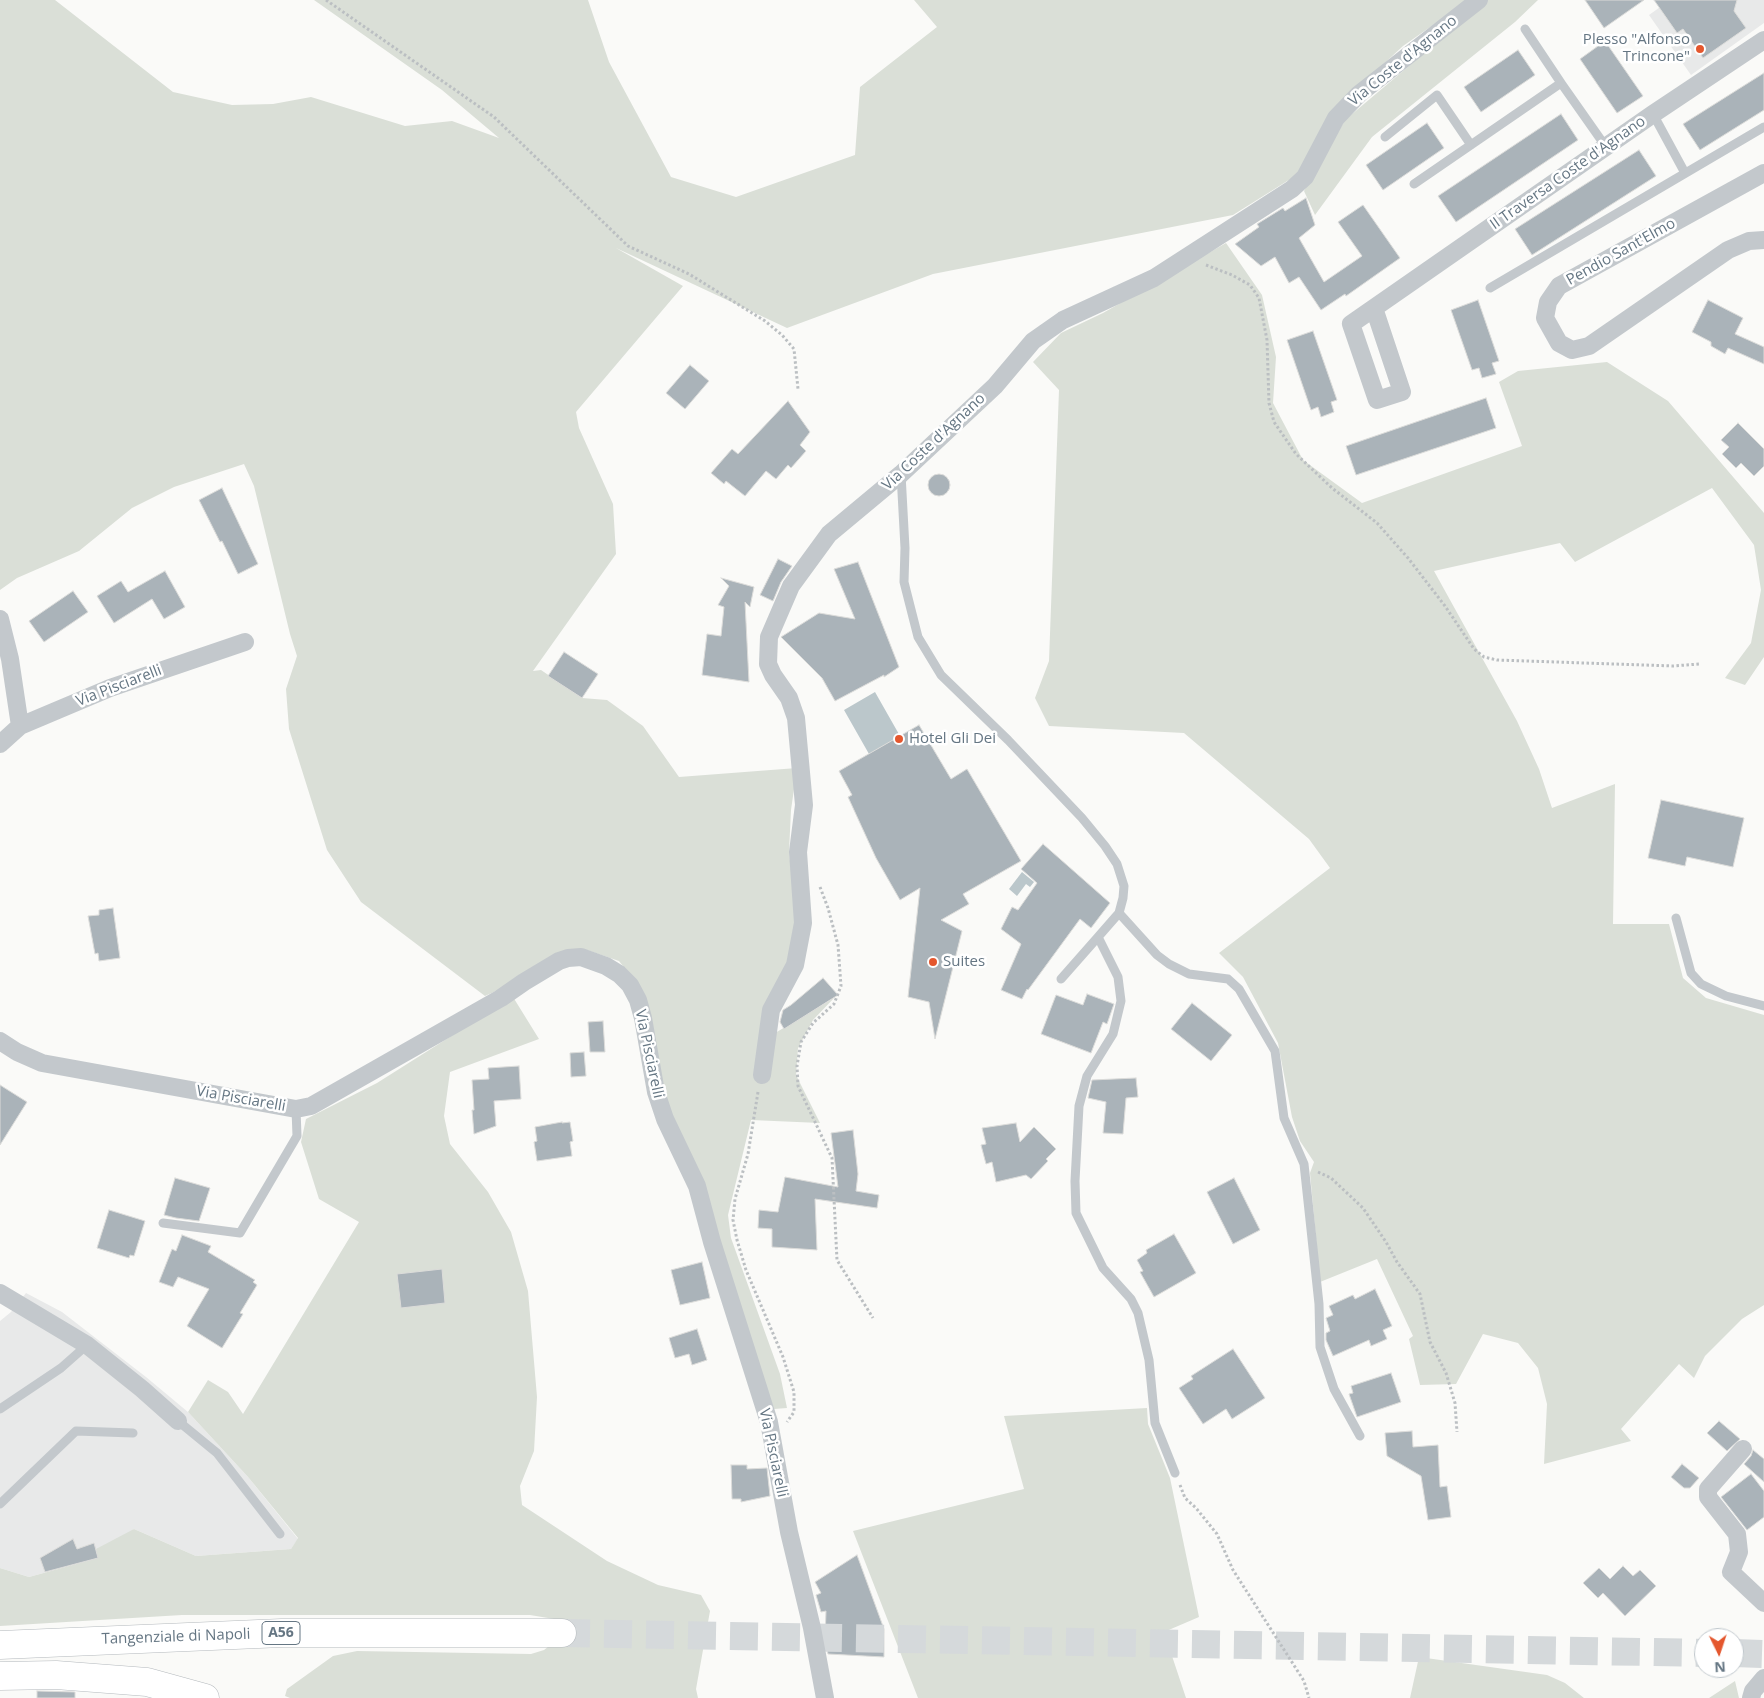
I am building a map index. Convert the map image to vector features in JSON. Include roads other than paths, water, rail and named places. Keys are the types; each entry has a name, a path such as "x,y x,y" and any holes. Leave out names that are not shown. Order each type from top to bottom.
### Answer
{"highway":[{"name":"Tangenziale di Napoli","path":"0,1645 282,1633 562,1633"},
{"path":"0,1676 56,1675 147,1682 205,1698"},
{"path":"0,1691 65,1689 130,1691 205,1698"}],"street":[{"name":"Via Coste d'Agnano","path":"762,1075 771,1010 795,965 803,923 798,852 804,805 796,718 789,698 773,675 768,664 769,637 791,586 829,534 901,474 995,386 1034,341 1064,320 1154,278 1292,189 1305,177 1336,118 1359,94 1479,0"},
{"name":"II Traversa Coste d'Agnano","path":"1374,308 1402,392 1377,400 1351,324 1374,308 1606,147 1653,114 1764,40"},
{"name":"Pendio Sant'Elmo","path":"1764,173 1559,286 1548,302 1545,318 1559,343 1572,350 1589,346 1728,250 1749,241 1764,240"},
{"path":"0,619 10,659 20,726"},
{"name":"Via Pisciarelli","path":"0,744 20,726 110,688 246,642"},
{"name":"Via Pisciarelli","path":"0,1041 17,1052 42,1063 296,1109 311,1106 501,998 559,961 568,958 581,958 606,966 619,974 630,985 638,1000 656,1092 665,1119 697,1186 712,1242 770,1422 779,1478 812,1628 825,1698"},
{"path":"0,1293 87,1345 178,1421"},
{"path":"1744,1449 1708,1489 1708,1497 1737,1534 1739,1552 1731,1572 1764,1603"},
{"path":"1751,1698 1753,1691 1764,1678"}],"lane":[{"path":"1525,29 1606,147"},
{"path":"1414,184 1561,83"},
{"path":"1385,137 1437,95 1471,145"},
{"path":"1653,114 1686,173"},
{"path":"1490,288 1764,127"},
{"path":"901,474 904,582 918,637 941,675 1008,740 1082,818 1117,864 1124,886 1119,913 1061,979"},
{"path":"1119,913 1157,955 1169,964 1189,974 1228,979 1239,989 1275,1051 1284,1118 1304,1164 1319,1304 1320,1347 1334,1389 1360,1436"},
{"path":"1676,918 1691,973 1701,984 1726,996 1764,1006"},
{"path":"1098,938 1118,977 1121,1001 1113,1034 1088,1076 1079,1106 1075,1181 1076,1214 1103,1268 1131,1299 1138,1313 1149,1360 1154,1423 1175,1473"},
{"path":"163,1223 240,1233 297,1136 296,1109"},
{"path":"0,1409 61,1368 87,1345"},
{"path":"178,1421 217,1454 280,1534"},
{"path":"0,1504 76,1431 133,1433"}],"tunnel":[{"path":"562,1633 1694,1653"},
{"path":"1744,1653 1764,1654"}],"place":[{"name":"Plesso \"Alfonso Trincone\"","path":"1700,49"},
{"name":"Hotel Gli Dei","path":"899,739"},
{"name":"Suites","path":"933,962"}]}
